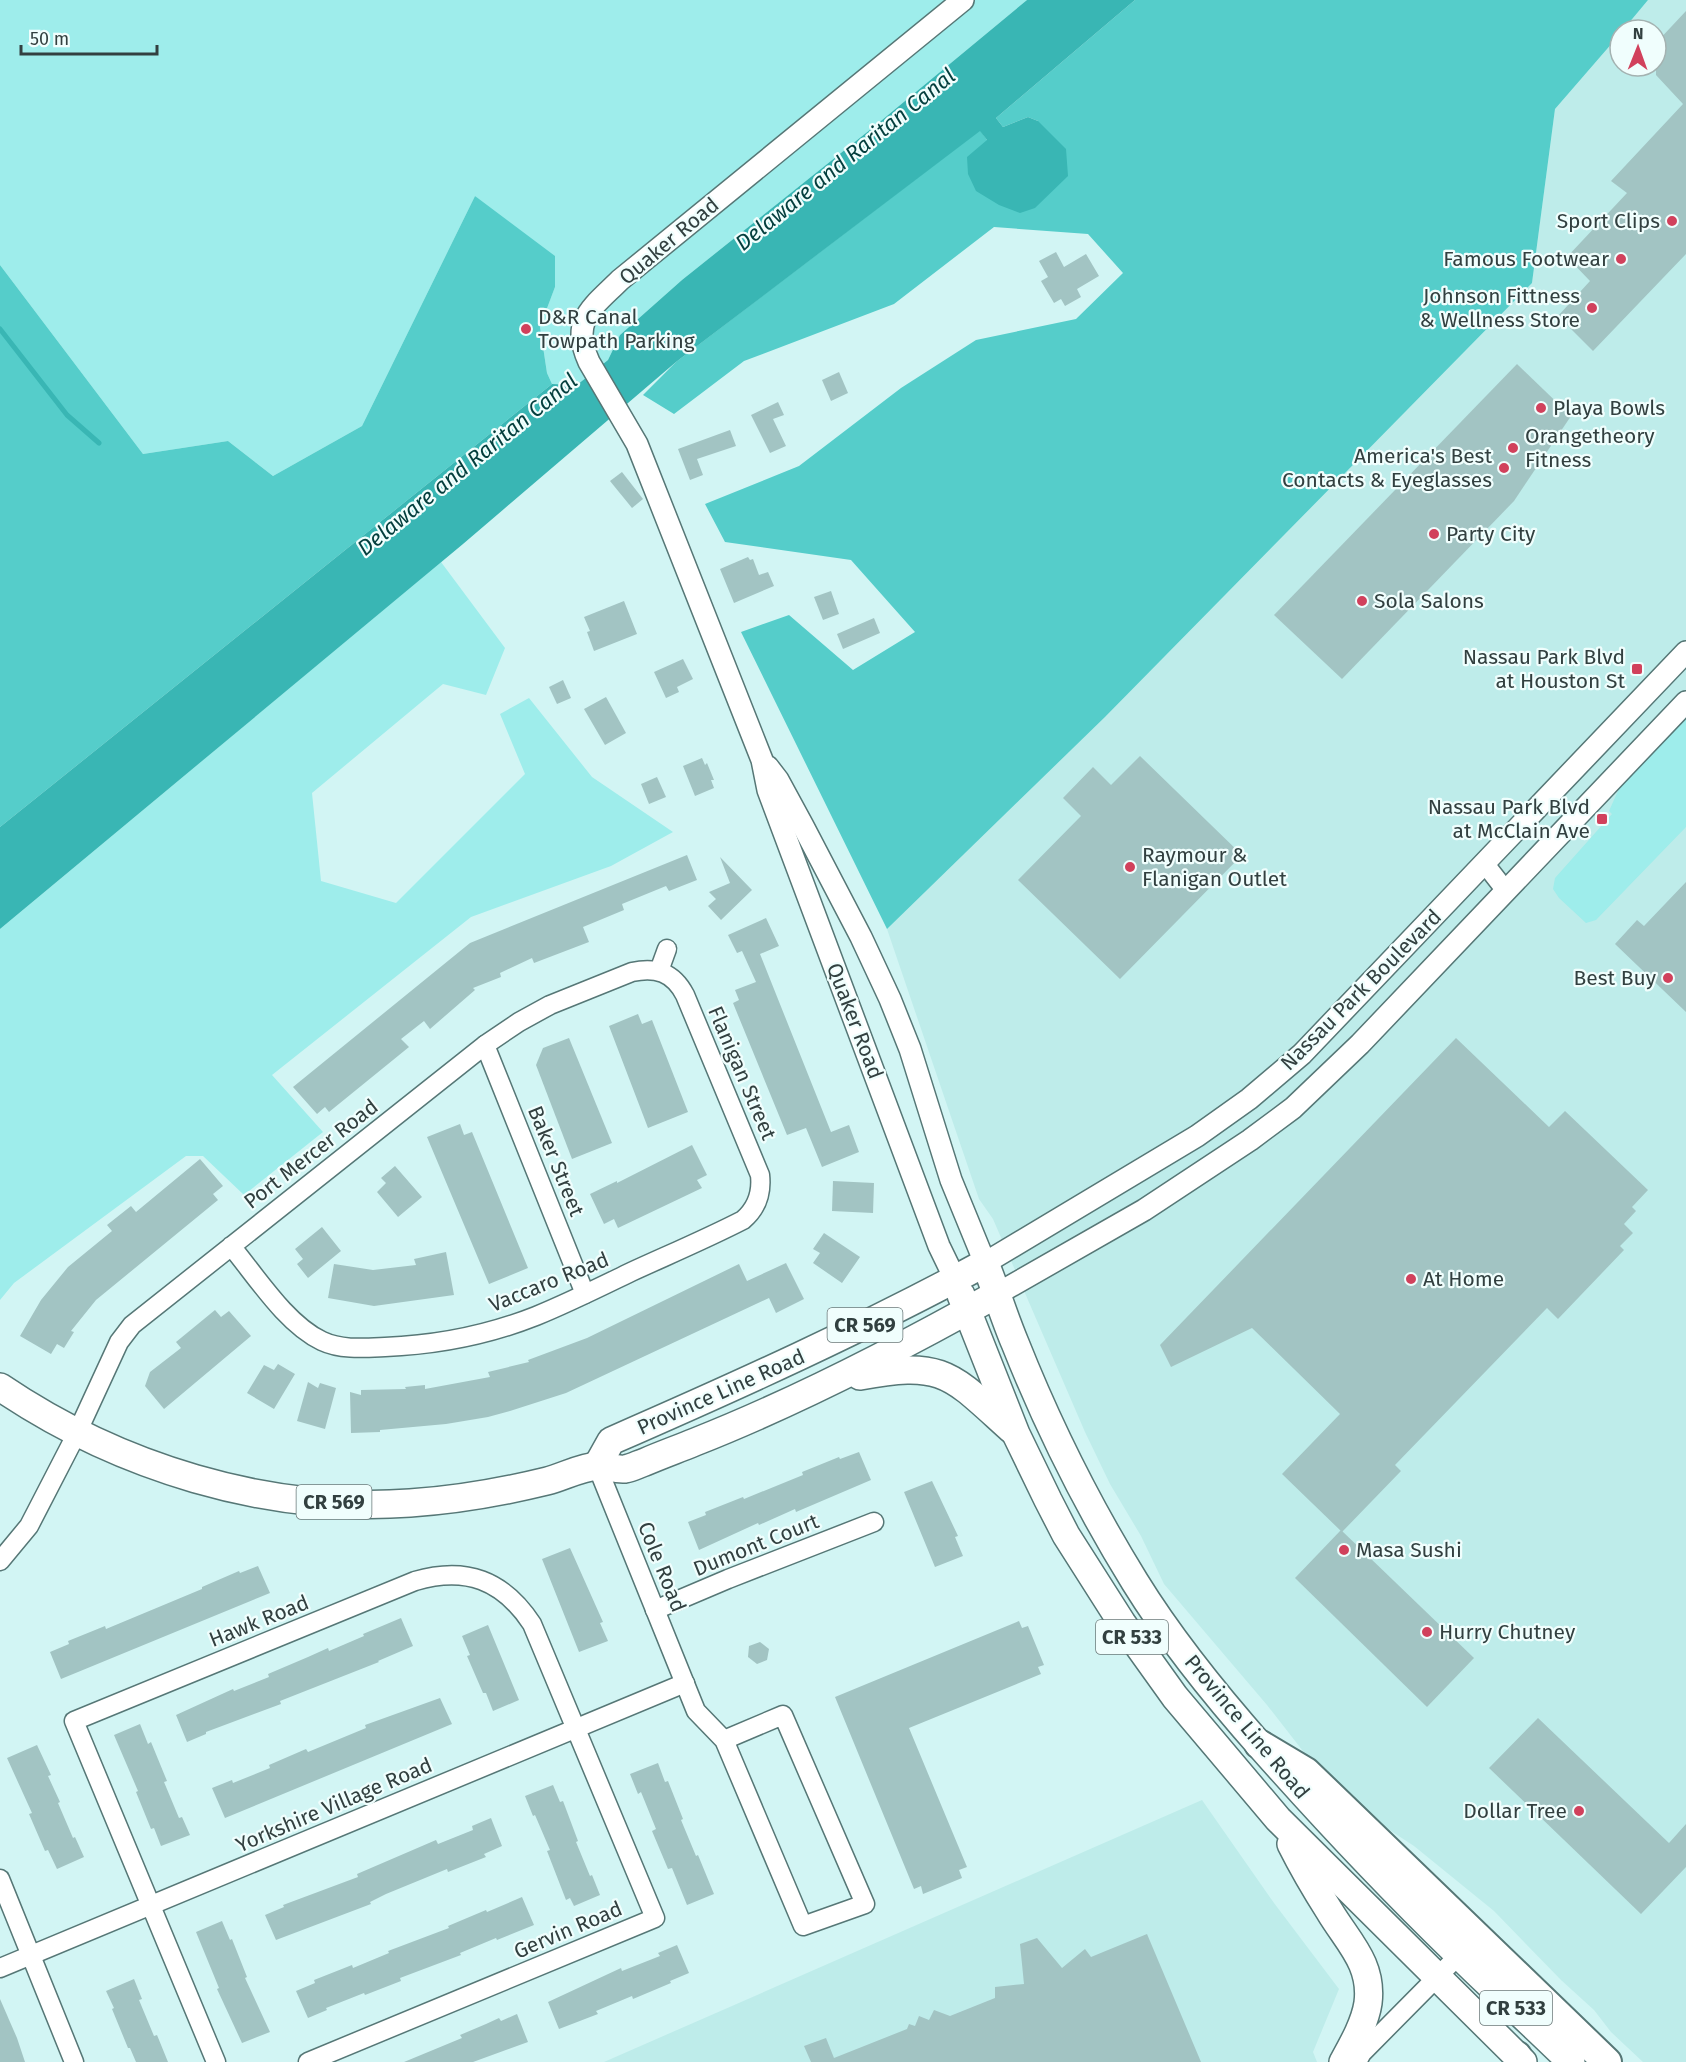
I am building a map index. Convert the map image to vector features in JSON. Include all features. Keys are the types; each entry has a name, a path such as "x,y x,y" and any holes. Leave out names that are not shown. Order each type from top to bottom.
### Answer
{"highway":[{"path":"1259,1744 1306,1772 1607,2062"}],"main road":[{"name":"Province Line Road","path":"597,1466 611,1441 774,1370 985,1263"},
{"name":"CR 533","path":"985,1263 998,1294"},
{"name":"CR 533","path":"955,1279 967,1311"},
{"name":"Province Line Road","path":"0,1387 77,1433 121,1453 169,1470 233,1488 291,1498 351,1504 408,1504 454,1499 547,1480 597,1466 626,1469 737,1425 831,1382 998,1294 1014,1342 1052,1429 1113,1547 1187,1657 1224,1705 1294,1784 1393,1889 1571,2062"},
{"name":"Province Line Road","path":"967,1311 1016,1434 1066,1535 1122,1623 1181,1706 1278,1819 1520,2060"},
{"path":"831,1382 892,1370 931,1370 964,1387 1016,1434"},
{"path":"1278,1819 1307,1876 1357,1950 1367,1976 1366,2014 1343,2062"}],"street":[{"name":"Quaker Road","path":"955,1279 939,1245 768,790 762,760 659,498 637,444 582,348 580,334 584,320 607,293 963,0"},
{"name":"Nassau Park Boulevard","path":"985,1263 1197,1136 1249,1099 1302,1054 1686,652"},
{"name":"Nassau Park Boulevard","path":"998,1294 1144,1210 1250,1140 1293,1108 1360,1044 1686,702"},
{"name":"Quaker Road","path":"762,760 778,780 803,826 890,999 910,1048 951,1180 985,1263"},
{"path":"1485,864 1506,891"},
{"path":"659,971 667,949"},
{"name":"Port Mercer Road","path":"0,1561 12,1549 28,1526 77,1433 119,1342 132,1325 485,1045 519,1022 550,1005 632,972 646,969 659,971"},
{"name":"Flanigan Street","path":"659,971 671,977 685,995 760,1175 766,1200 738,1223"},
{"name":"Baker Street","path":"485,1045 585,1294"},
{"name":"Vaccaro Road","path":"231,1246 291,1319 306,1332 324,1342 342,1347 406,1346 447,1341 496,1329 535,1316 738,1223"},
{"name":"Cole Road","path":"597,1466 696,1711 724,1740"},
{"name":"Dumont Court","path":"655,1610 874,1522"},
{"name":"Hawk Road","path":"151,1906 74,1721 415,1581 434,1575 454,1574 472,1576 491,1583 522,1608 532,1624 576,1729"},
{"name":"Yorkshire Village Road","path":"0,1968 685,1683"},
{"path":"783,1715 865,1904 803,1926 724,1740 783,1715"},
{"name":"Gervin Road","path":"309,2062 655,1918 576,1729"},
{"path":"0,1879 74,2062"},
{"path":"151,1906 216,2062"},
{"path":"1357,2062 1362,2053 1459,1955"}],"shaded area":[{"path":"0,0 1027,0 876,125 682,280 620,335 608,360 577,385 552,384 547,373 540,327 555,287 475,196 362,426 273,476 228,441 143,454 0,265"},
{"path":"1135,0 1648,0 1633,18 1608,18 1608,48 1555,109 1532,283 1105,717 887,929 741,632 789,615 853,670 915,632 851,560 725,542 705,504 799,466 901,388 976,340 1076,319 1123,273 1088,234 994,227 894,304 744,361 674,414 643,395 676,362 980,130 987,140 1038,121 1028,117 1003,127 996,118"},
{"path":"1648,0 1686,0 1686,2062 1643,2062 1494,1911 1414,1846 1365,1814 1306,1755 1267,1705 1164,1584 1085,1432 993,1219 979,1199 887,929 1105,717 1532,283 1555,109 1608,48 1608,78 1668,78 1668,18 1633,18"},
{"path":"475,196 555,256 555,287 540,327 547,373 552,384 0,827 0,265 143,454 228,441 273,476 362,426"},
{"path":"441,562 505,648 486,695 443,684 312,793 321,881 396,903 525,774 500,714 529,698 592,777 673,832 611,866 471,917 272,1075 323,1132 244,1195 203,1156 186,1156 14,1283 0,1300 0,929"},
{"path":"1686,717 1686,827 1596,920 1586,923 1559,898 1553,889 1555,878 1612,814 1609,811 1621,784"},
{"path":"1202,1800 1274,1903 1339,1989 1313,2052 1317,2062 604,2062"}],"water":[{"name":"Delaware and Raritan Canal","path":"1027,0 1135,0 996,118 1003,127 1028,117 1038,121 1066,149 1068,176 1035,208 1020,213 999,205 976,191 968,174 967,157 987,140 980,131 676,362 463,544 0,929 0,827 552,384 577,385 608,360 620,335 682,280 876,125"}],"building":[{"path":"1686,11 1686,254 1593,351 1558,316 1590,281 1567,257 1627,193 1611,181 1683,104 1659,78 1668,78 1668,30"},
{"path":"1056,252 1064,267 1086,254 1099,276 1077,289 1081,297 1065,306 1061,299 1054,303 1041,281 1048,277 1039,261"},
{"path":"1517,364 1571,416 1514,501 1342,679 1274,615"},
{"path":"839,372 848,393 831,401 822,380"},
{"path":"778,402 784,415 773,419 786,446 770,453 751,415"},
{"path":"730,430 736,446 697,459 703,475 690,480 678,449"},
{"path":"622,472 643,499 632,508 610,481"},
{"path":"748,557 750,560 753,559 759,575 768,572 774,586 734,603 720,569"},
{"path":"831,591 839,614 823,620 814,597"},
{"path":"624,601 637,634 594,651 587,632 590,631 584,617"},
{"path":"874,618 880,633 843,649 837,634"},
{"path":"683,659 693,679 677,687 679,692 666,698 654,672"},
{"path":"563,680 571,698 557,704 549,687"},
{"path":"606,697 626,733 605,745 584,709"},
{"name":"Raymour & Flanigan Outlet","path":"1140,756 1242,855 1120,979 1018,880 1081,816 1063,798 1093,767 1111,785"},
{"path":"702,758 705,765 707,763 714,780 711,780 714,788 695,796 683,766"},
{"path":"657,777 666,797 649,804 641,784"},
{"path":"687,855 697,880 669,891 666,886 622,904 624,910 583,927 589,942 534,963 532,958 500,973 501,977 473,988 475,990 430,1029 424,1021 401,1039 409,1047 329,1112 325,1107 317,1114 293,1087 470,943"},
{"path":"720,857 752,890 721,920 708,906 716,899 709,892 730,883"},
{"name":"Best Buy","path":"1686,882 1686,1012 1615,944 1637,920 1644,926"},
{"path":"766,918 779,946 760,954 831,1132 849,1125 859,1152 822,1167 806,1128 787,1135 733,1003 739,1000 735,990 756,982 742,951 737,953 728,935"},
{"path":"638,1014 642,1024 652,1020 688,1112 648,1128 609,1026"},
{"path":"569,1038 612,1143 572,1159 536,1065 543,1048"},
{"name":"At Home","path":"1456,1038 1549,1127 1565,1111 1648,1190 1632,1207 1636,1211 1624,1224 1633,1233 1620,1246 1624,1250 1558,1319 1547,1308 1395,1465 1401,1471 1342,1532 1282,1474 1340,1414 1252,1328 1171,1367 1160,1345"},
{"path":"460,1124 464,1135 472,1132 528,1268 489,1284 427,1137"},
{"path":"692,1145 707,1175 697,1180 702,1188 618,1228 614,1219 604,1224 590,1194"},
{"path":"200,1159 223,1186 213,1194 218,1200 96,1300 71,1331 74,1332 64,1348 57,1344 51,1354 20,1336 41,1300 68,1267 112,1231 107,1225 131,1206 136,1212"},
{"path":"395,1166 422,1197 398,1217 377,1192 386,1183 381,1178"},
{"path":"833,1181 874,1183 873,1213 832,1211"},
{"path":"322,1227 341,1251 308,1278 297,1264 303,1259 295,1249"},
{"path":"824,1233 860,1257 842,1283 813,1263 820,1253 813,1249"},
{"path":"446,1252 454,1295 374,1306 328,1298 334,1264 373,1270 416,1265 414,1259"},
{"path":"786,1263 804,1299 776,1313 769,1298 566,1393 510,1411 446,1424 351,1433 350,1392 361,1395 361,1390 406,1389 405,1387 425,1385 425,1389 490,1377 488,1372 529,1362 528,1360 587,1338 739,1264 747,1281"},
{"path":"215,1310 221,1317 229,1311 251,1336 164,1409 145,1386 150,1372 181,1348 176,1342"},
{"path":"278,1364 295,1374 274,1409 247,1393 264,1365 274,1370"},
{"path":"308,1382 318,1388 320,1383 336,1388 325,1429 297,1421"},
{"path":"859,1452 871,1480 796,1512 795,1509 759,1525 758,1523 699,1550 688,1522 706,1515 705,1512 803,1475 802,1472 839,1457 840,1459"},
{"path":"932,1481 958,1536 955,1537 963,1556 935,1567 904,1492"},
{"path":"1341,1530 1474,1658 1427,1707 1295,1578"},
{"path":"570,1548 603,1622 600,1623 608,1641 579,1652 542,1559"},
{"path":"258,1566 270,1593 61,1679 50,1652 69,1644 68,1641 105,1626 106,1629 239,1571 240,1573"},
{"path":"401,1618 413,1646 187,1742 176,1715 233,1689 234,1691 269,1677 268,1674 328,1648 329,1651"},
{"path":"1019,1621 1022,1628 1028,1626 1044,1665 1038,1667 1041,1674 909,1728 967,1867 959,1870 962,1878 923,1894 921,1886 914,1889 835,1697"},
{"path":"488,1625 519,1700 493,1711 467,1656 470,1655 462,1636"},
{"path":"760,1642 769,1649 767,1660 757,1664 748,1657 749,1646"},
{"path":"440,1698 452,1724 225,1818 212,1788 232,1780 233,1783 270,1768 269,1765 306,1749 308,1752 366,1728 365,1725"},
{"name":"Dollar Tree","path":"1538,1718 1669,1843 1686,1824 1686,1867 1641,1914 1489,1768"},
{"path":"140,1724 148,1744 151,1742 179,1818 182,1817 190,1835 161,1846 154,1828 151,1829 136,1792 138,1791 114,1735"},
{"path":"37,1745 51,1775 48,1776 60,1802 58,1803 84,1857 57,1869 48,1850 45,1851 29,1814 32,1813 7,1758"},
{"path":"658,1763 665,1782 668,1781 683,1819 681,1820 714,1894 687,1905 672,1868 668,1869 652,1831 656,1829 641,1792 638,1794 630,1774"},
{"path":"553,1785 560,1802 563,1801 578,1841 576,1842 600,1895 574,1906 570,1898 566,1900 547,1851 550,1850 525,1796"},
{"path":"491,1818 502,1846 484,1854 486,1857 448,1872 447,1869 386,1894 370,1902 371,1904 276,1940 265,1915 284,1907 283,1905 358,1877 357,1874 436,1840 438,1844 473,1830 472,1826"},
{"path":"522,1897 534,1925 497,1940 496,1938 460,1953 461,1955 400,1978 401,1981 326,2008 327,2010 308,2018 296,1991 315,1983 314,1980 352,1965 353,1968 389,1953 388,1951"},
{"path":"222,1921 230,1940 232,1939 247,1977 245,1978 270,2032 242,2043 217,1989 219,1988 196,1932"},
{"path":"1147,1934 1201,2062 811,2062 804,2046 826,2038 834,2058 907,2029 909,2024 915,2026 919,2016 929,2020 934,2010 950,2016 995,1998 995,1987 1024,1984 1020,1944 1037,1938 1062,1968 1085,1949 1091,1957"},
{"path":"677,1945 689,1973 670,1981 671,1983 633,1999 632,1996 596,2011 598,2014 559,2029 548,2002 621,1968 622,1971 660,1956 658,1953"},
{"path":"134,1979 142,1999 139,2000 168,2062 136,2062 112,2009 114,2008 106,1991"},
{"path":"0,1999 17,2038 25,2062 0,2062"},
{"path":"517,2014 528,2042 473,2062 404,2062 462,2038 460,2035 499,2018 501,2021"}],"waterway":[{"path":"0,329 67,415 99,443"}],"place":[{"name":"Sport Clips","path":"1672,221"},
{"name":"Famous Footwear","path":"1621,259"},
{"name":"Johnson Fittness & Wellness Store","path":"1592,308"},
{"name":"D&R Canal Towpath Parking","path":"526,329"},
{"name":"Playa Bowls","path":"1541,408"},
{"name":"Orangetheory Fitness","path":"1513,448"},
{"name":"America's Best Contacts & Eyeglasses","path":"1504,468"},
{"name":"Party City","path":"1434,534"},
{"name":"Sola Salons","path":"1362,601"},
{"name":"Nassau Park Blvd at Houston St","path":"1637,669"},
{"name":"Nassau Park Blvd at McClain Ave","path":"1602,819"},
{"name":"Raymour & Flanigan Outlet","path":"1130,867"},
{"name":"Best Buy","path":"1668,978"},
{"name":"At Home","path":"1411,1279"},
{"name":"Masa Sushi","path":"1344,1550"},
{"name":"Hurry Chutney","path":"1427,1632"},
{"name":"Dollar Tree","path":"1579,1811"}]}
